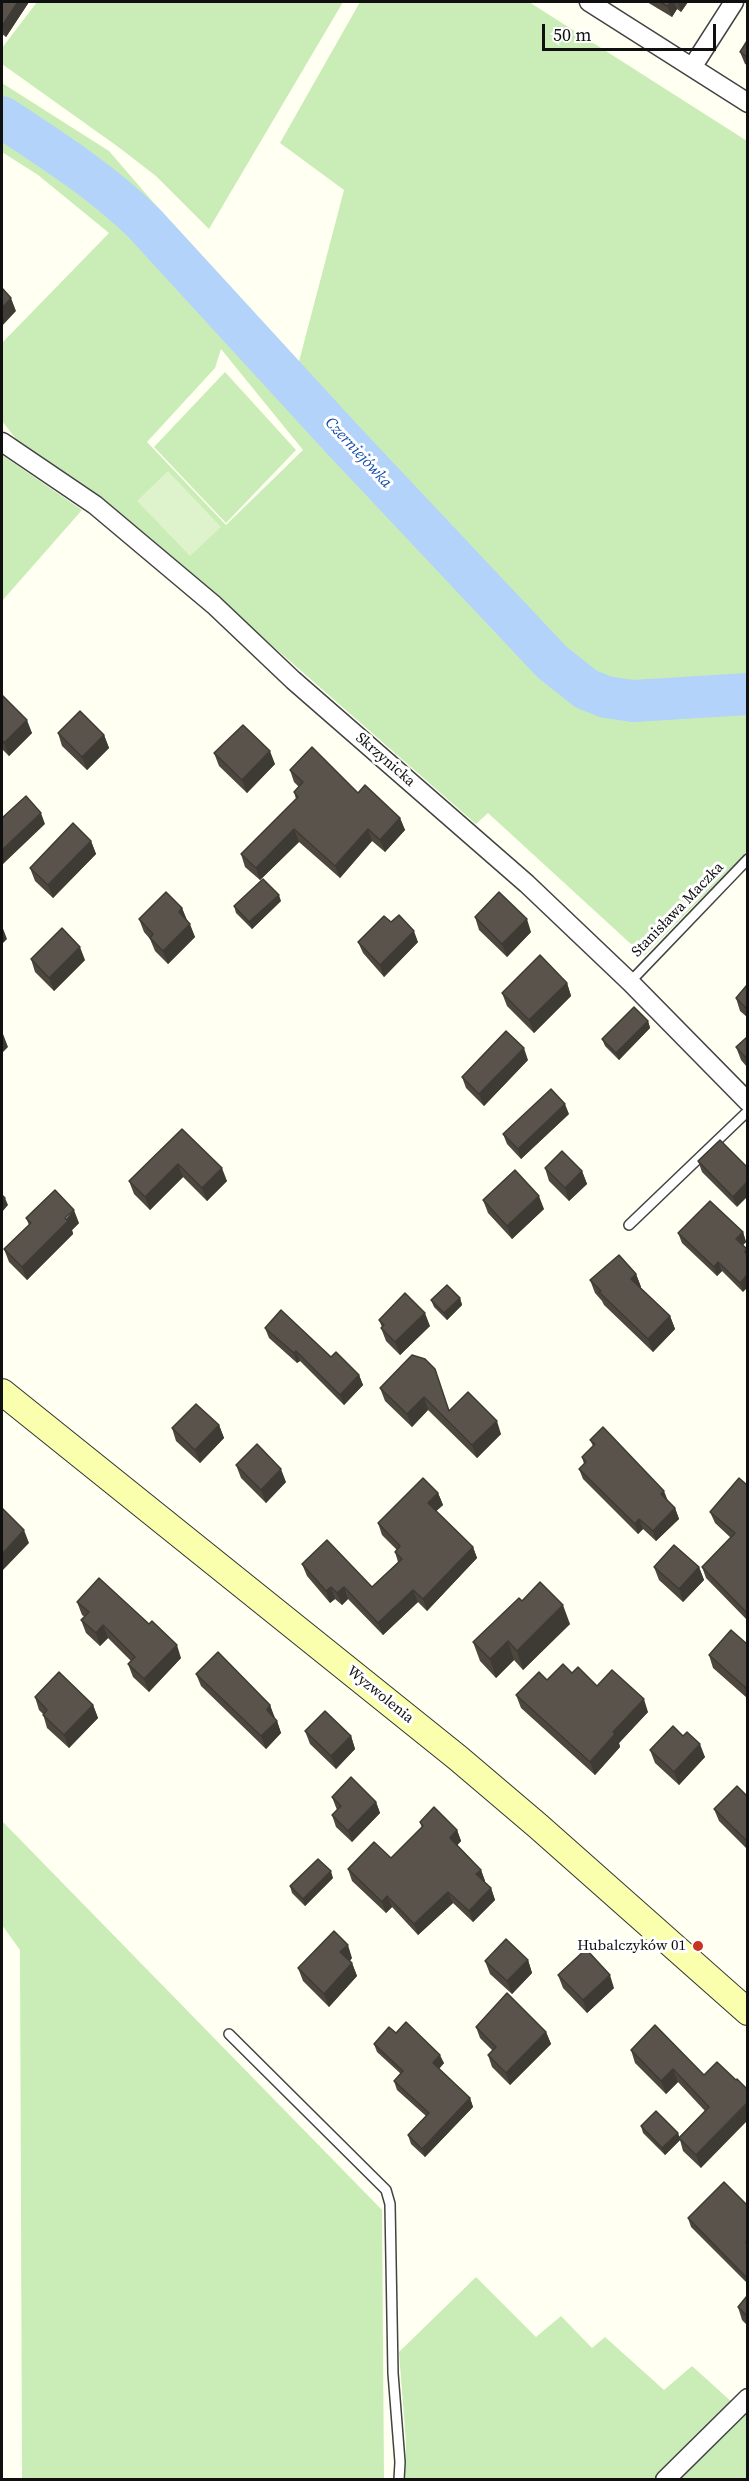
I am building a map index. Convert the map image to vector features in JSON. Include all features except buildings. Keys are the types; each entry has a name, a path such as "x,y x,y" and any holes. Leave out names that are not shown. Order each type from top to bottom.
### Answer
{"street":[{"path":"589,2 693,66 747,103"},
{"path":"693,66 734,2"},
{"name":"Skrzynicka","path":"2,442 95,505 214,605 292,680 527,884 630,982 747,1102"},
{"name":"Wyzwolenia","path":"2,1392 458,1758 555,1840 747,2012"},
{"path":"665,2480 747,2398"}],"lane":[{"name":"Stanisława Maczka","path":"630,982 747,860"},
{"path":"629,1225 747,1111"},
{"path":"229,2034 386,2190 390,2204 393,2373 400,2462 399,2480"}],"green space":[{"path":"37,2 343,2 209,229 156,176 2,64 2,48"},
{"path":"360,2 529,2 747,141 747,852 644,956 488,813 476,824 227,606 23,448 2,421 2,343 109,233 38,175 2,152 2,83 109,151 297,369 344,190 280,143","holes":["221,349 303,450 226,525 147,442 215,368"]},
{"path":"225,372 296,450 226,523 154,447"},
{"path":"2,455 82,510 2,601"},
{"path":"168,471 221,527 190,556 137,501"},
{"path":"2,1821 382,2210 384,2479 22,2479 20,1950 2,1925"},
{"path":"476,2277 536,2337 561,2316 592,2348 605,2337 664,2390 692,2366 734,2404 656,2479 405,2479 406,2443 399,2352"},
{"path":"747,2406 747,2479 674,2479"}],"waterway":[{"name":"Czerniejówka","path":"2,117 93,180 144,223 343,440 552,662 586,689 606,697 633,701 748,694"}],"place":[{"name":"Hubalczyków 01","path":"698,1946"}]}
